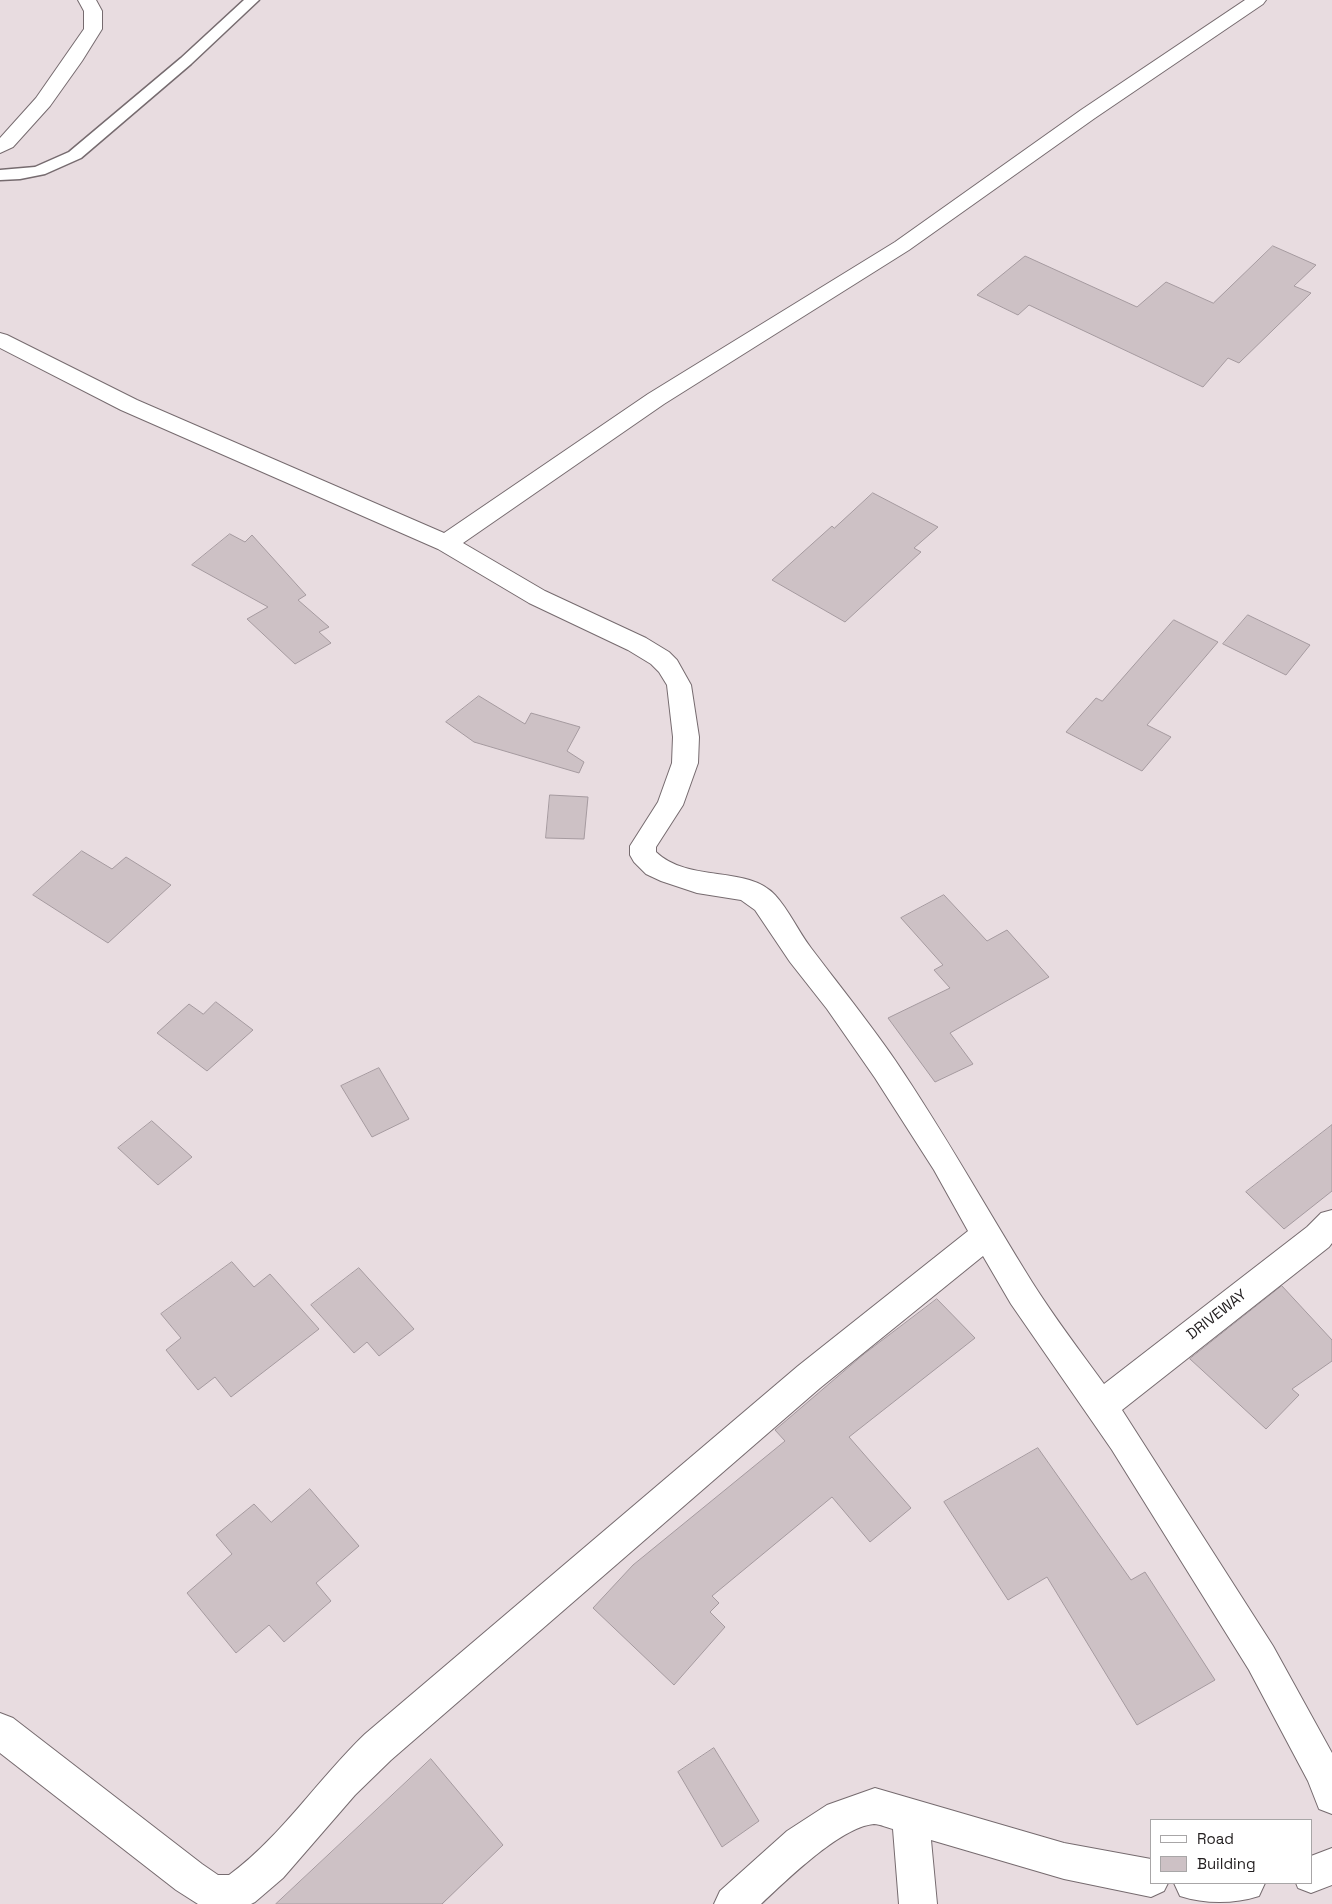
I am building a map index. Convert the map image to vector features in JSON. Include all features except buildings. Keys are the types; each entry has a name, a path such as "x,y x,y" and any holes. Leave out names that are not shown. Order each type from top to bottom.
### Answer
{"street":[{"path":"0,147 6,143 43,102 73,61 93,29 93,11 88,0"},
{"path":"446,543 664,394 910,241 1088,114 1257,0"},
{"path":"0,340 129,406 446,543 537,597 652,652 668,666 679,686 684,712 686,736 685,763 670,805 643,846 642,855 654,867 670,874 698,882 741,889 754,893 765,902 800,954 837,1001 885,1069 944,1161 1022,1294 1101,1406 1261,1658 1321,1769 1332,1796"},
{"name":"DRIVEWAY","path":"1101,1406 1310,1243 1332,1223"},
{"path":"0,1731 189,1877 215,1894 229,1894 240,1891 278,1855 338,1786 378,1747 809,1377 987,1234"},
{"path":"733,1904 800,1844 840,1818 875,1806 1064,1861 1150,1878"},
{"path":"910,1816 918,1904"},
{"path":"1312,1875 1332,1866"},
{"path":"1201,1884 1219,1886 1237,1884"}],"lane":[{"path":"0,175 37,172 56,166 75,155 186,61 252,0"}]}
